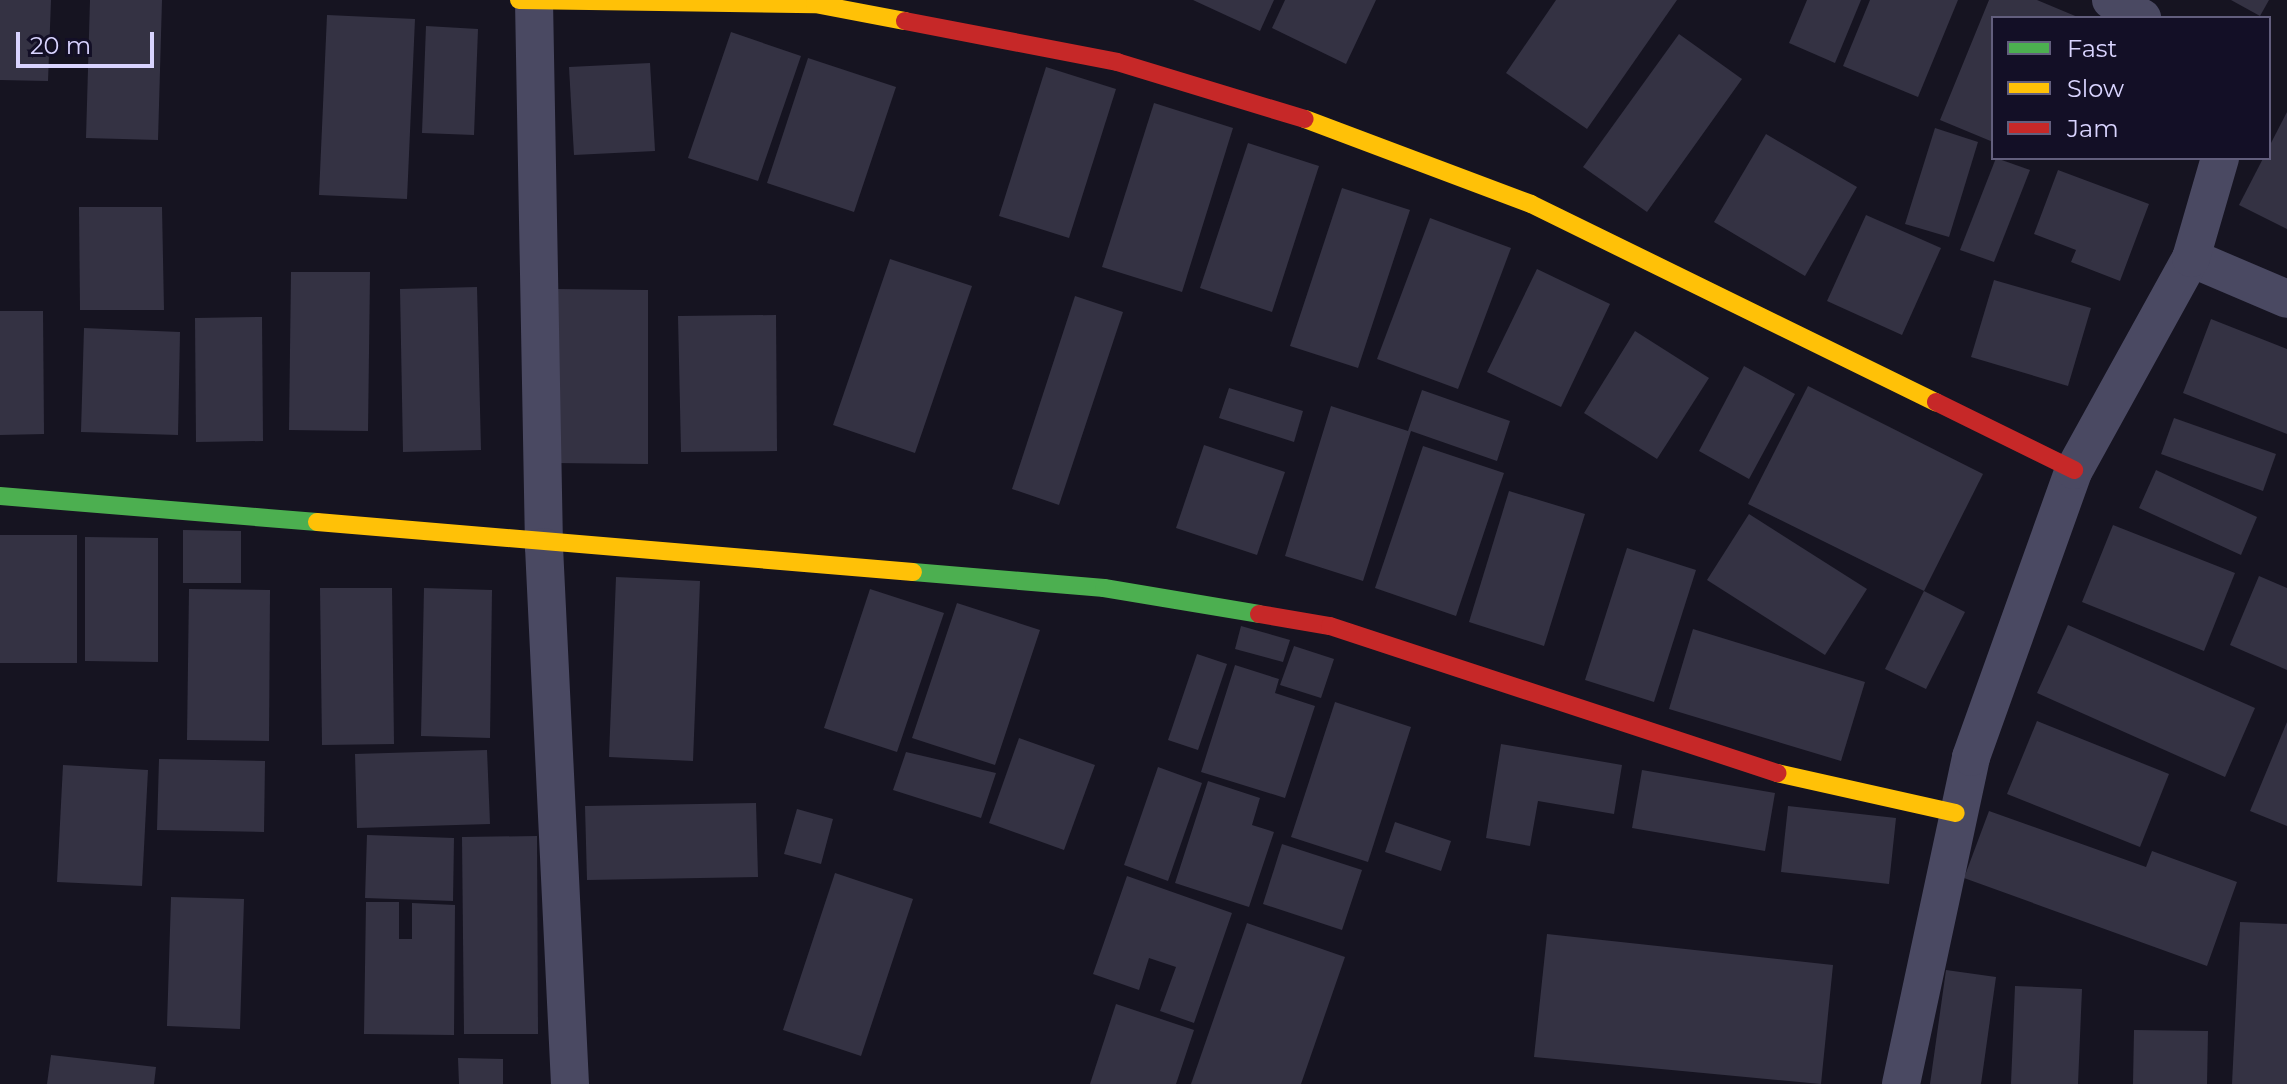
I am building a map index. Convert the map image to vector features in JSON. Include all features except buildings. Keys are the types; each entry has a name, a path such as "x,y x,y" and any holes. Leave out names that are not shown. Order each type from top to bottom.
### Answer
{"street":[{"path":"519,0 815,4 1117,62 1318,123 1531,204 2074,470"},
{"path":"2111,0 2139,16"},
{"path":"534,1 544,547 570,1084"},
{"path":"1901,1084 1956,813 2074,470 2191,258 2219,160"},
{"path":"2191,258 2287,299"},
{"path":"0,496 544,547 877,566 1104,588 1330,626 1793,778 1956,813"}],"traffic: fast":[{"path":"0,496 317,522"},
{"path":"913,572 1104,588 1259,614"}],"traffic: slow":[{"path":"519,0 815,4 905,21"},
{"path":"1305,119 1531,204 1936,402"},
{"path":"317,522 913,572"},
{"path":"1777,773 1956,813"}],"traffic: jam":[{"path":"905,21 1117,62 1305,119"},
{"path":"1936,402 2074,470"},
{"path":"1259,614 1330,626 1777,773"}]}
